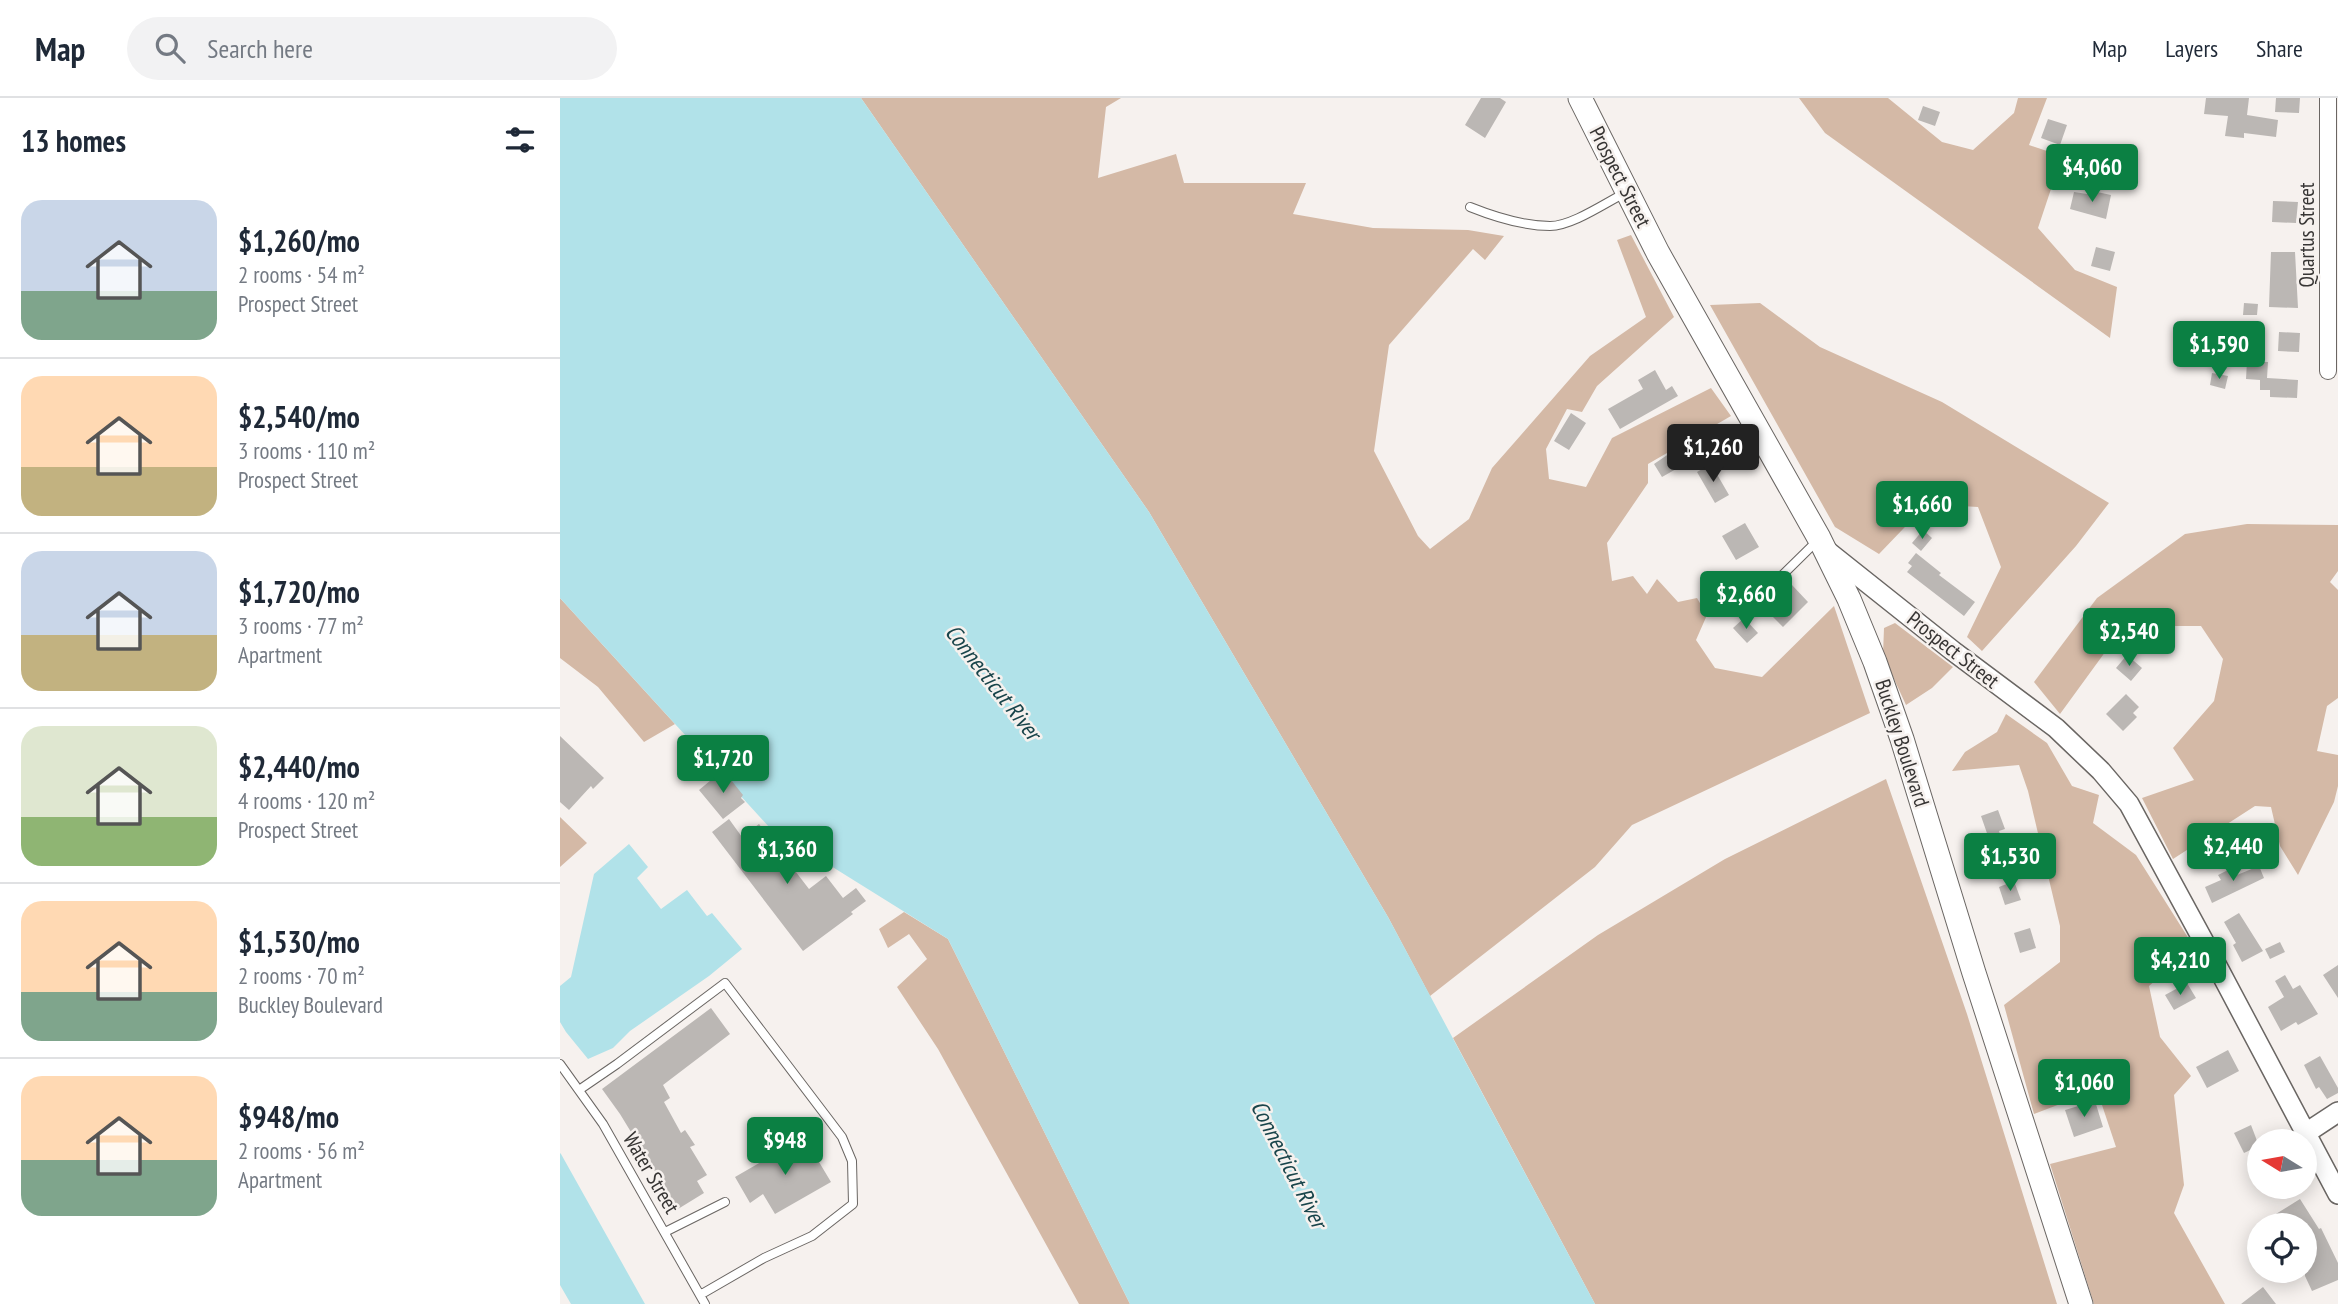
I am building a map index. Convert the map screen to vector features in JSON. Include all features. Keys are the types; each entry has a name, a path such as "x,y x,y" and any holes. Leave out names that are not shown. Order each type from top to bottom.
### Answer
{"main road":[{"name":"Prospect Street","path":"1580,98 1664,264 1822,543"},
{"name":"Buckley Boulevard","path":"1822,543 1871,652 1902,739 2081,1304"}],"street":[{"name":"Quartus Street","path":"2328,98 2328,371"},
{"name":"Prospect Street","path":"1822,543 1953,651 2056,728 2101,771 2129,804 2304,1129"},
{"path":"2312,1129 2338,1112"},
{"name":"Prospect Street","path":"2317,1154 2338,1194"}],"lane":[{"path":"1470,207 1499,219 1552,226 1575,219 1628,191"},
{"path":"1755,602 1822,543"},
{"path":"579,1090 725,984 842,1137 852,1161 853,1204 812,1236 764,1258 700,1295"},
{"name":"Water Street","path":"560,1064 603,1124 705,1304"},
{"path":"665,1232 725,1202"}],"shaded area":[{"path":"861,98 1121,98 1106,107 1098,178 1176,154 1184,183 1306,183 1293,214 1373,228 1468,230 1504,236 1485,260 1473,249 1389,345 1374,451 1418,536 1430,549 1469,519 1492,468 1590,356 1646,317 1617,240 1631,235 1674,317 1597,386 1582,412 1567,409 1546,449 1549,479 1586,487 1612,438 1711,388 1731,416 1648,464 1648,483 1607,543 1612,581 1633,576 1647,594 1657,579 1678,602 1697,598 1707,615 1696,640 1715,668 1762,677 1834,606 1870,713 1632,825 1595,867 1430,996 1388,917 1149,512"},
{"path":"1799,98 1888,98 1942,142 1973,150 2014,113 2018,98 2047,98 2029,145 2062,156 2038,228 2075,270 2117,287 2110,338 1825,133"},
{"path":"1760,303 1820,347 1942,402 2109,503 2076,546 1982,651 1967,637 2001,567 1978,507 1927,504 1879,554 1835,527 1710,305"},
{"path":"2247,524 2338,525 2338,571 2330,582 2338,590 2338,698 2327,706 2317,751 2338,755 2338,786 2334,802 2298,875 2280,846 2271,807 2255,806 2173,859 2142,798 2194,780 2173,748 2214,701 2223,659 2201,626 2144,626 2111,644 2060,714 2034,682 2097,598 2185,534"},
{"path":"560,598 675,724 644,742 598,687 560,658"},
{"path":"1895,623 1953,667 1932,688 1906,705 1883,655 1884,628"},
{"path":"2006,714 2047,743 2072,786 2099,795 2093,823 2136,855 2194,947 2149,986 2160,1037 2191,1076 2174,1095 2184,1185 2174,1213 2225,1304 2094,1304 2050,1164 2116,1147 2097,1090 2034,1114 2004,1005 2060,962 2060,926 2028,791 2019,765 1952,771 1965,752 1997,732"},
{"path":"1886,779 1967,1014 2057,1304 1595,1304 1453,1038 1598,935 1725,859"},
{"path":"560,817 587,843 560,867"},
{"path":"904,912 948,939 1130,1304 1079,1304 938,1049 897,987 927,959 909,934 888,948 879,929"}],"water":[{"name":"Connecticut River","path":"560,98 861,98 1149,512 1388,917 1595,1304 1130,1304 948,939 770,828 560,598"},
{"path":"629,844 648,867 637,878 661,909 687,890 707,916 712,913 742,949 709,976 630,1031 613,1048 588,1059 560,1022 560,986 571,977 594,874"},
{"path":"560,1153 645,1304 571,1304 560,1285"}],"building":[{"path":"1481,98 1500,98 1506,102 1485,138 1465,125"},
{"path":"2206,98 2249,98 2247,115 2278,120 2276,137 2244,133 2244,138 2225,136 2228,116 2204,114"},
{"path":"2276,98 2300,98 2299,113 2275,112"},
{"path":"1923,106 1940,112 1935,126 1918,120"},
{"path":"2048,119 2067,125 2060,145 2041,138"},
{"path":"2088,190 2111,195 2106,219 2070,209 2074,192 2087,194"},
{"path":"2273,201 2298,202 2296,223 2272,222"},
{"path":"2096,247 2115,252 2110,271 2091,266"},
{"path":"2271,252 2295,252 2298,308 2269,307"},
{"path":"2244,303 2258,304 2257,315 2243,315"},
{"path":"2279,332 2300,333 2299,352 2278,351"},
{"path":"2247,361 2268,362 2267,378 2298,380 2297,398 2270,397 2270,390 2260,390 2260,380 2246,379"},
{"path":"1655,370 1666,390 1672,386 1678,396 1620,429 1608,409 1643,389 1638,380"},
{"path":"2212,373 2228,376 2225,389 2210,385"},
{"path":"1571,413 1586,423 1569,450 1554,441"},
{"path":"1682,445 1692,460 1662,477 1654,464"},
{"path":"1711,464 1729,495 1715,503 1697,472"},
{"path":"1745,523 1759,547 1736,560 1722,536"},
{"path":"1923,530 1932,538 1921,551 1912,543"},
{"path":"1916,553 1941,573 1939,575 1975,602 1964,616 1907,572 1912,566 1908,563"},
{"path":"1792,585 1808,602 1783,627 1764,608"},
{"path":"1744,618 1758,633 1747,643 1733,628"},
{"path":"2127,655 2142,668 2131,681 2116,668"},
{"path":"2126,694 2139,707 2133,713 2137,717 2123,731 2106,714"},
{"path":"560,736 604,778 593,789 591,786 569,810 560,802"},
{"path":"723,770 743,795 741,798 745,802 723,819 699,790"},
{"path":"1998,810 2005,829 1999,831 2007,855 1990,860 1984,841 1989,839 1981,816"},
{"path":"729,819 742,837 759,824 809,889 826,876 843,898 856,888 866,901 851,912 853,914 803,951 712,832"},
{"path":"2014,862 2018,875 2005,879 2001,866"},
{"path":"2259,866 2264,878 2212,903 2205,887 2221,880 2218,875 2228,870 2232,877"},
{"path":"2014,881 2021,900 2005,905 1999,887"},
{"path":"2239,913 2263,951 2242,962 2233,945 2236,943 2224,922"},
{"path":"2030,928 2036,948 2020,953 2014,933"},
{"path":"2280,942 2285,952 2270,959 2265,949"},
{"path":"2338,965 2338,998 2323,975"},
{"path":"2285,975 2293,989 2300,985 2318,1014 2281,1031 2268,1007 2284,997 2275,981"},
{"path":"2187,983 2196,998 2174,1010 2165,995"},
{"path":"711,1008 730,1034 663,1085 670,1098 664,1102 681,1133 685,1130 695,1145 690,1147 707,1175 697,1181 704,1193 678,1209 602,1089"},
{"path":"2228,1050 2239,1071 2207,1088 2196,1067"},
{"path":"2320,1056 2338,1088 2338,1093 2327,1099 2319,1087 2316,1089 2304,1065"},
{"path":"2095,1101 2103,1127 2074,1137 2065,1110"},
{"path":"2251,1125 2253,1129 2247,1129 2247,1152 2244,1153 2234,1133"},
{"path":"804,1137 831,1182 775,1214 763,1194 750,1203 735,1177"},
{"path":"2300,1199 2309,1213 2277,1213"},
{"path":"2317,1226 2321,1228 2338,1263 2338,1280 2312,1291 2308,1283 2317,1283"},
{"path":"2263,1287 2276,1304 2241,1304"}]}
